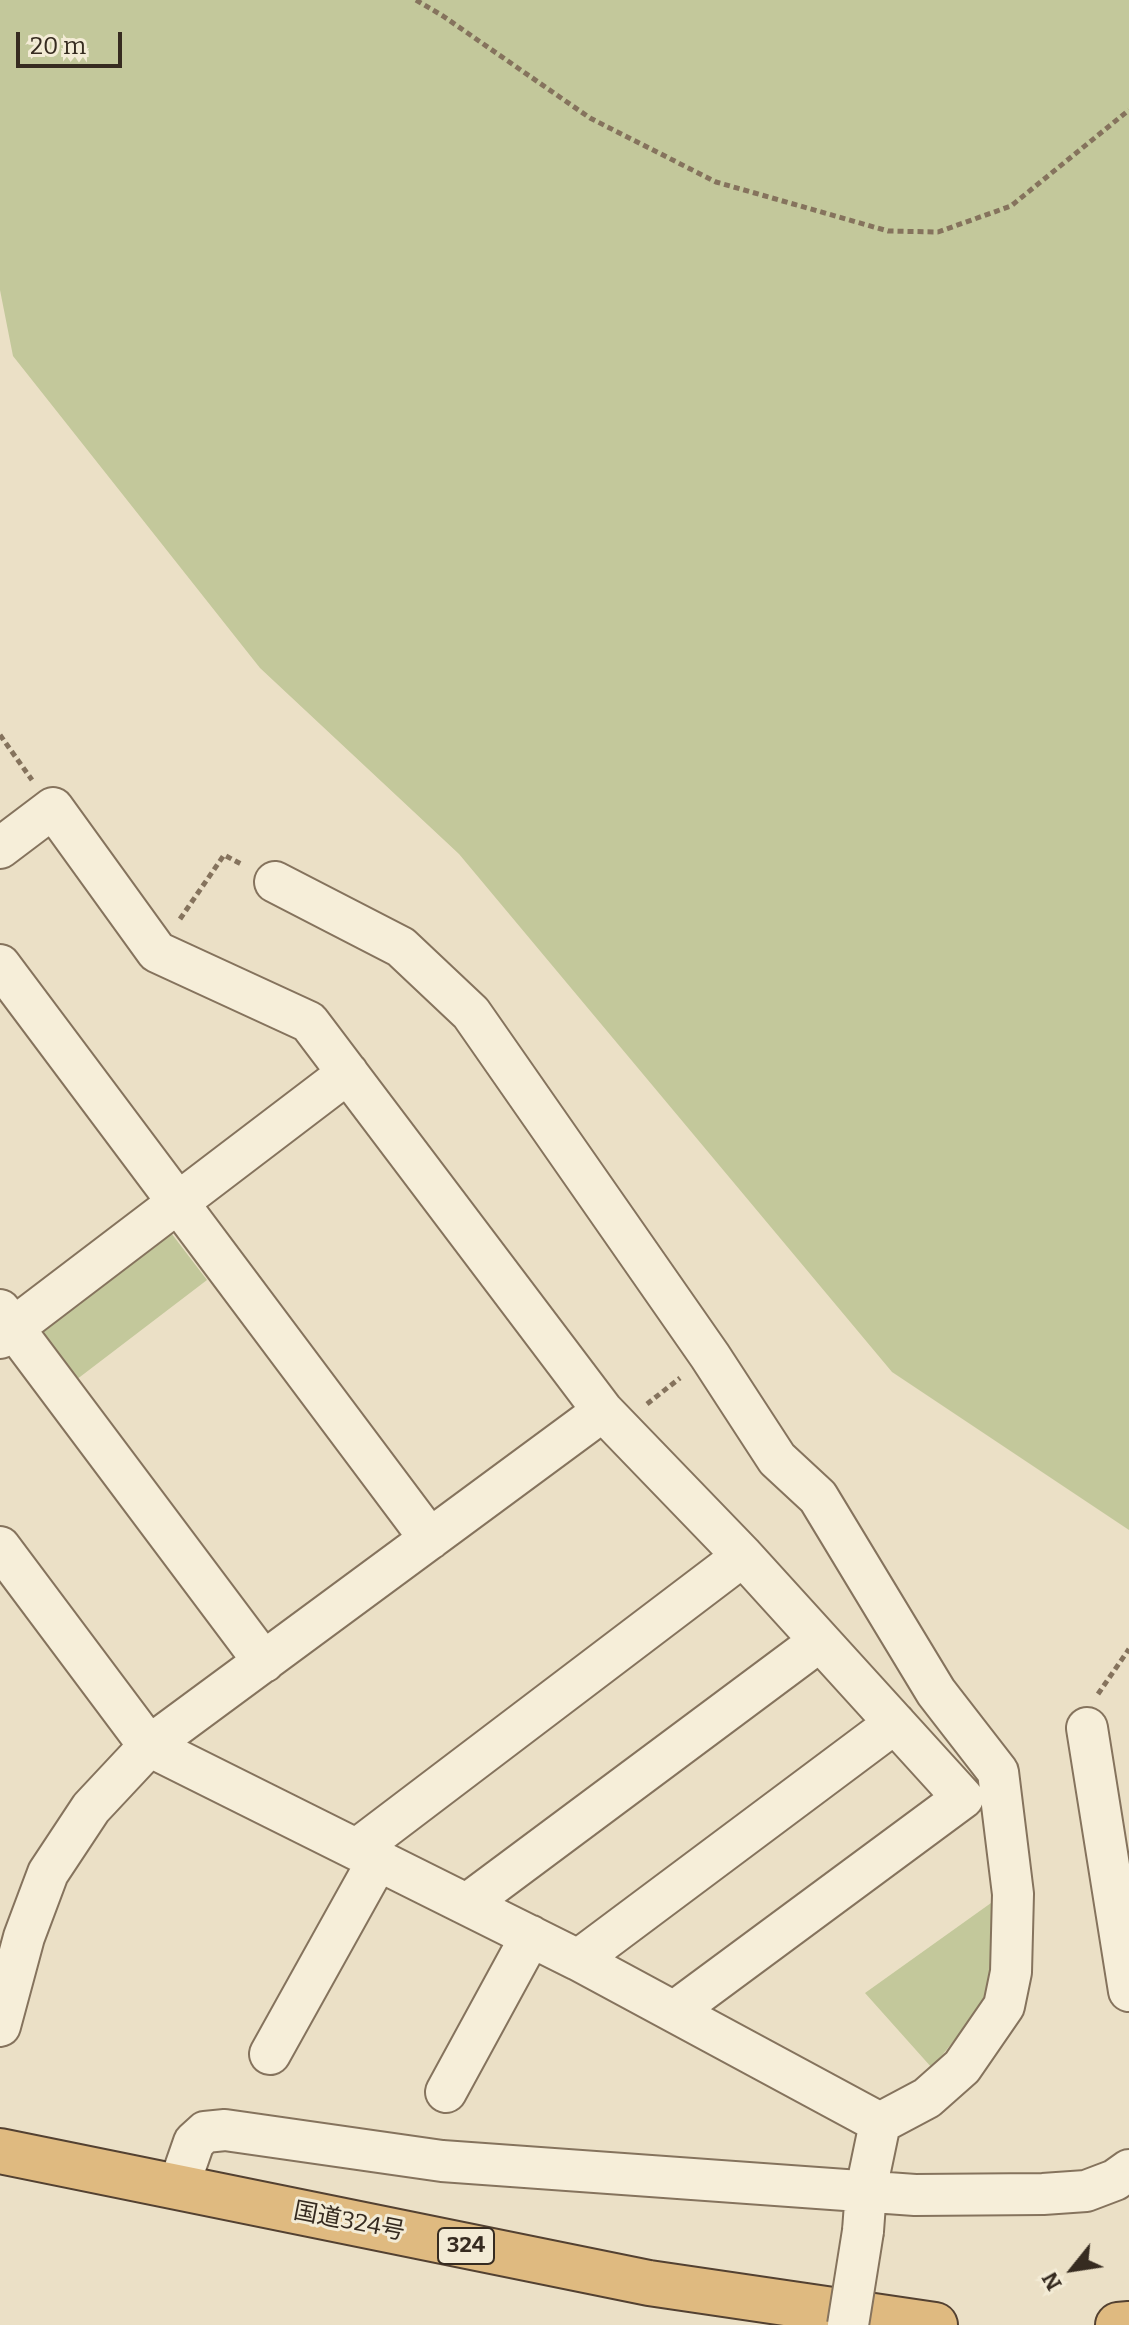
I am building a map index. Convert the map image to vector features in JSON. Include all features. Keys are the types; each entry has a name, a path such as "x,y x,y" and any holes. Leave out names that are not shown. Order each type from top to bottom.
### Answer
{"highway":[{"name":"国道324号","path":"0,2151 649,2283 935,2325"},
{"path":"1118,2325 1129,2324"}],"street":[{"path":"0,848 53,808 157,952 309,1022 610,1419 743,1556 963,1798 675,2011"},
{"path":"275,882 401,947 471,1013 710,1356 777,1459 818,1497 936,1692 998,1772 1013,1894 1011,1972 1004,2006 962,2067 927,2098 880,2123"},
{"path":"0,965 430,1539"},
{"path":"264,1662 5,1326 178,1203 348,1073"},
{"path":"0,2026 24,1937 48,1873 91,1808 149,1746 430,1539 610,1419"},
{"path":"0,1547 149,1746 578,1960 880,2123"},
{"path":"270,2054 367,1854 743,1556"},
{"path":"467,1904 820,1641"},
{"path":"578,1960 895,1723"},
{"path":"1087,1728 1129,1991"},
{"path":"446,2092 531,1936"},
{"path":"848,2325 863,2231 866,2190 880,2123"},
{"path":"178,2188 194,2142 205,2132 225,2130 442,2161 915,2195 1086,2191 1115,2180 1129,2170"}],"path":[{"path":"416,0 590,118 716,182 888,231 938,232 1011,206 1129,110"},
{"path":"0,735 53,808"},
{"path":"157,952 224,855"},
{"path":"610,1419 710,1356"},
{"path":"1087,1728 1091,1703 1129,1649"}],"green space":[{"path":"0,0 1129,0 1129,1530 892,1372 459,854 260,668 13,356 0,290"},
{"path":"168,1229 207,1280 72,1383 33,1332"},
{"path":"998,1898 991,1994 932,2068 865,1993"}]}
